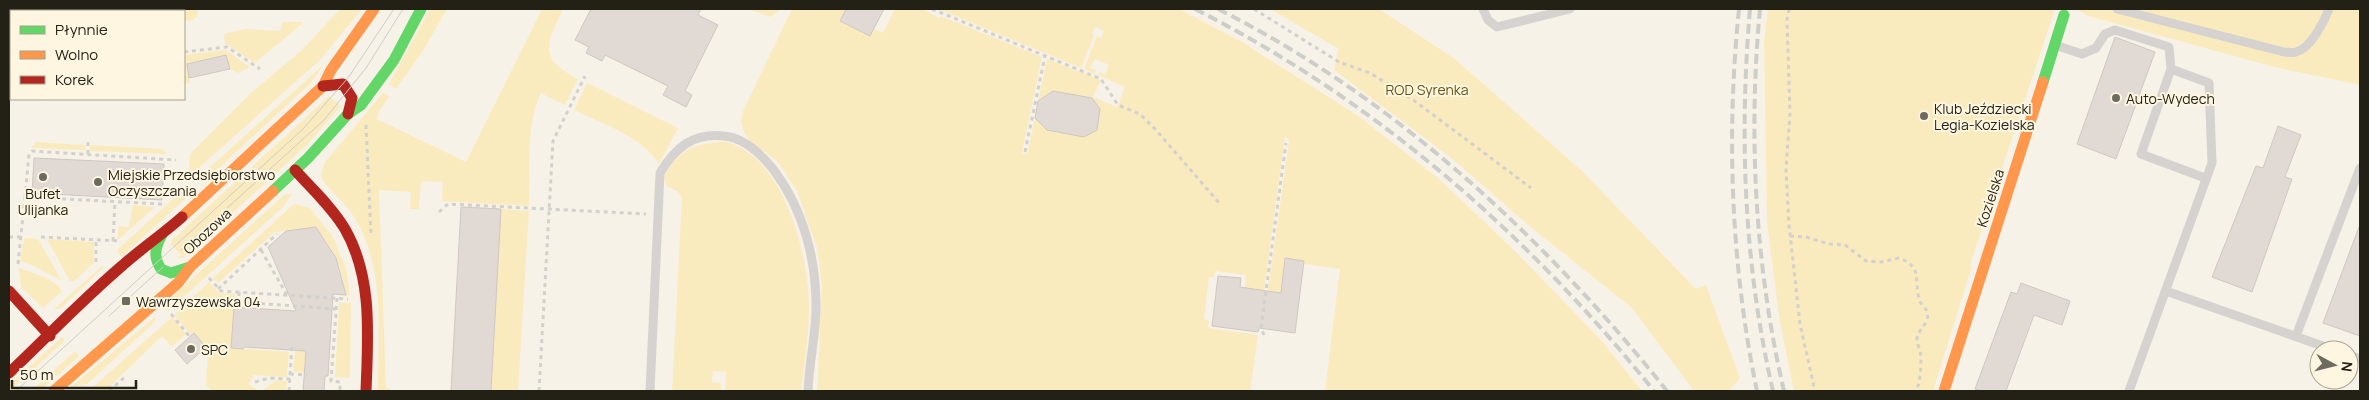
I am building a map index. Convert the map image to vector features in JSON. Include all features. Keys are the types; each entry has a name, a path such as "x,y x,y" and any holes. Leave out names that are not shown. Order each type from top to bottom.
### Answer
{"street":[{"name":"Obozowa","path":"9,374 121,266 148,242 162,235 323,86 331,70 374,9"},
{"name":"Obozowa","path":"54,391 178,283 190,267 295,170 348,114 362,105 394,60 421,9"},
{"name":"Kozielska","path":"1944,391 2067,12"},
{"path":"323,86 335,83 343,84 350,90 353,99 348,114"},
{"path":"295,170 344,228 359,260 364,280 367,307 366,391"},
{"path":"162,235 156,244 154,256 161,269 171,273 190,267"},
{"path":"9,291 50,336"}],"lane":[{"path":"1484,9 1488,20 1497,27 1570,9"},
{"path":"2117,9 2284,52 2297,52 2323,26 2330,9"},
{"path":"2055,45 2082,54 2096,48 2105,34 2115,30 2169,48 2171,69 2141,154 2205,178"},
{"path":"2129,391 2212,163 2209,82 2171,69"},
{"path":"650,391 660,173 670,157 686,142 706,136 728,136 739,140 757,152 783,183 797,208 806,233 814,274 816,312 808,391"},
{"path":"2296,336 2360,168"},
{"path":"2166,291 2309,341"}],"path":[{"path":"932,9 1101,79 1118,105 1140,114 1221,205"},
{"path":"1254,9 1340,62 1370,73 1412,99 1531,188"},
{"path":"1789,9 1787,20 1790,113 1786,169 1790,236 1800,324 1815,391"},
{"path":"185,52 227,47 260,69"},
{"path":"1025,152 1045,56"},
{"path":"539,391 553,141 585,76"},
{"path":"366,121 371,238"},
{"path":"88,141 88,154"},
{"path":"1264,335 1261,328 1286,143"},
{"path":"18,264 28,154 32,151 176,160"},
{"path":"25,197 162,204"},
{"path":"114,241 115,201"},
{"path":"440,212 448,204 658,215"},
{"path":"218,289 278,234"},
{"path":"1790,236 1806,237 1829,244 1845,245 1866,261 1881,262 1899,258 1912,265 1916,271 1919,298 1926,307 1928,314 1925,324 1918,332 1917,340 1921,356 1916,391"},
{"path":"9,237 21,237"},
{"path":"41,237 122,241"},
{"path":"96,240 96,265"},
{"path":"261,250 287,295"},
{"path":"209,278 221,292 354,299"},
{"path":"239,292 239,302 336,309"},
{"path":"337,298 332,381 340,382 340,391"},
{"path":"170,313 190,337"},
{"path":"289,391 292,344"},
{"path":"290,374 307,375"},
{"path":"109,391 125,377"},
{"path":"256,382 269,378 290,379"}],"green space":[{"path":"9,9 15,9 10,10 9,83"},
{"path":"86,9 147,9 146,10"},
{"path":"198,9 197,16 193,20 185,21 185,10 174,10"},
{"path":"340,9 362,9 320,60 192,174 189,170 190,154 253,91 302,50"},
{"path":"430,9 447,9 424,49 396,89 389,84"},
{"path":"542,9 563,9 553,32 549,50 556,64 578,79 565,105 541,93 536,105 531,133 529,206 442,201 443,182 421,181 419,209 410,209 411,192 379,190 386,387 393,391 378,391 379,324 376,279 364,237 354,217 322,179 321,174 325,162 383,93 390,96 379,111 377,119 466,162"},
{"path":"748,9 782,9 770,17"},
{"path":"792,9 846,9 840,21 870,36 874,29 883,33 895,9 923,9 939,18 941,16 1042,57 1022,153 1027,154 1035,118 1047,130 1084,137 1097,129 1100,109 1092,98 1053,91 1038,101 1047,59 1101,80 1093,97 1117,107 1125,87 1098,75 1100,72 1105,75 1109,65 1095,59 1090,68 1096,70 1095,74 1084,69 1097,36 1101,38 1104,31 1095,27 1092,34 1094,36 1081,68 938,9 1179,9 1239,40 1357,115 1438,178 1515,251 1601,340 1642,391 1325,391 1340,269 1304,264 1304,261 1286,259 1277,322 1267,321 1271,291 1268,290 1289,141 1285,136 1264,291 1245,288 1246,275 1215,271 1214,277 1209,277 1204,319 1209,320 1208,328 1258,335 1250,391 817,391 822,285 817,248 797,191 778,162 748,139 741,122 743,111"},
{"name":"ROD Syrenka","path":"1270,9 1379,9 1455,59 1582,171 1696,289 1706,285 1740,378 1729,391 1694,391 1632,308 1533,229 1450,157 1334,70 1339,49"},
{"path":"1768,9 2055,9 1970,265 1972,266 1933,391 1794,391 1780,322 1767,223 1764,40"},
{"path":"2076,9 2360,9 2360,85 2274,67 2088,16"},
{"path":"282,22 304,22 255,63 228,45 225,45 224,34 245,29 281,31"},
{"path":"226,50 250,67 238,73 230,69 226,55 187,63 190,83 185,84 185,55"},
{"path":"324,64 311,83 208,178 197,179"},
{"path":"587,83 678,128 659,164 652,154 632,138 574,110"},
{"path":"329,96 341,106 307,145 183,258 178,258 181,255 172,245 170,247 172,240"},
{"path":"36,142 85,145 85,150 31,148"},
{"path":"716,142 727,142 747,152 764,168 779,189 799,239 805,265 809,311 801,391 725,391 726,372 713,371 712,382 721,383 721,391 672,391 682,198 677,191 666,186 664,176 676,159 690,149"},
{"path":"90,145 163,149 167,154 90,151"},
{"path":"184,189 186,198 121,257 117,250"},
{"path":"293,193 282,208 168,311 161,307 284,195"},
{"path":"294,204 310,208 333,237 346,268 350,295 346,295 336,259 316,227 275,232 218,283 213,278"},
{"path":"133,205 155,207 117,239 119,226 129,227"},
{"path":"501,209 529,211 518,391 491,391"},
{"path":"24,238 38,239 62,281 34,266 20,261"},
{"path":"47,239 94,242 94,263 74,281 70,281"},
{"path":"102,266 105,266 60,309 54,309"},
{"path":"19,268 49,280 62,291 43,308 21,287"},
{"path":"209,282 219,293 235,294 231,348 289,352 287,377 254,375 248,384 259,391 212,391 206,385 208,345 206,347 194,334 192,336 174,315"},
{"path":"339,302 351,303 350,378 335,377"},
{"path":"155,317 156,321 87,384 71,387"},
{"path":"172,317 186,334 172,347 162,336 105,391 82,391 91,389"},
{"path":"62,337 65,341 9,391 9,385"},
{"path":"296,344 306,345 305,373 295,372 293,369"},
{"path":"75,351 79,356 40,391 31,391"},
{"path":"276,380 287,381 286,391 262,391"}],"building":[{"path":"591,9 701,9 698,15 718,25 685,91 692,95 686,107 663,95 668,86 605,55 602,61 586,53 589,47 575,40"},
{"path":"846,9 884,9 870,36 840,21"},
{"name":"Auto-Wydech","path":"2115,37 2155,52 2116,159 2077,144"},
{"path":"226,55 230,69 189,78 187,64"},
{"path":"1053,91 1092,98 1100,109 1097,130 1084,137 1047,130 1035,118 1038,101"},
{"path":"2278,126 2301,135 2285,177 2292,179 2252,292 2212,277 2256,166 2263,168"},
{"name":"Miejskie Przedsiębiorstwo Oczyszczania","path":"34,158 164,164 162,200 32,193"},
{"path":"461,207 501,209 491,391 451,391"},
{"path":"316,227 336,258 346,295 333,294 328,376 325,376 324,391 303,391 306,351 244,347 243,349 231,348 234,307 296,311 268,247 286,231"},
{"path":"2360,228 2360,336 2323,323"},
{"path":"1285,258 1304,261 1295,333 1259,328 1258,332 1212,326 1218,276 1241,278 1240,287 1281,293"},
{"path":"2021,283 2070,301 2062,325 2034,315 2006,391 1975,389 2011,292 2017,294"},
{"name":"SPC","path":"194,333 206,347 187,364 175,350"}],"tram line":[{"path":"16,391 303,129 348,78 394,9"},
{"path":"181,250 324,120 366,68 403,9"},
{"path":"109,316 163,267"}],"railway":[{"path":"1195,9 1261,45 1325,85 1386,128 1445,175 1501,225 1554,278 1605,333 1654,391"},
{"path":"1218,9 1283,45 1346,85 1406,129 1463,176 1518,226 1570,279 1620,334 1667,391"},
{"path":"1739,9 1733,104 1733,201 1741,297 1757,391"},
{"path":"1750,9 1745,105 1746,201 1756,297 1773,391"},
{"path":"1760,9 1755,104 1755,153 1760,249 1766,297 1784,391"}],"traffic: fast":[{"path":"273,191 308,158 348,114 361,105 394,60 421,9"},
{"path":"2043,82 2064,15"},
{"path":"162,235 156,252 161,269 171,273 190,267"}],"traffic: slow":[{"path":"182,217 323,86 331,70 374,9"},
{"path":"1944,391 2043,82"},
{"path":"54,391 178,283 190,267 273,191"}],"traffic: jam":[{"path":"323,86 343,84 352,98 348,114"},
{"path":"295,170 340,221 354,248 360,267 367,308 366,391"},
{"path":"9,373 108,278 182,217"},
{"path":"9,291 50,336"}],"place":[{"name":"Auto-Wydech","path":"2116,98"},
{"name":"Klub Jeździecki Legia-Kozielska","path":"1924,116"},
{"name":"Bufet Ulijanka","path":"43,177"},
{"name":"Miejskie Przedsiębiorstwo Oczyszczania","path":"98,182"},
{"name":"Wawrzyszewska 04","path":"126,301"},
{"name":"SPC","path":"191,349"}]}
